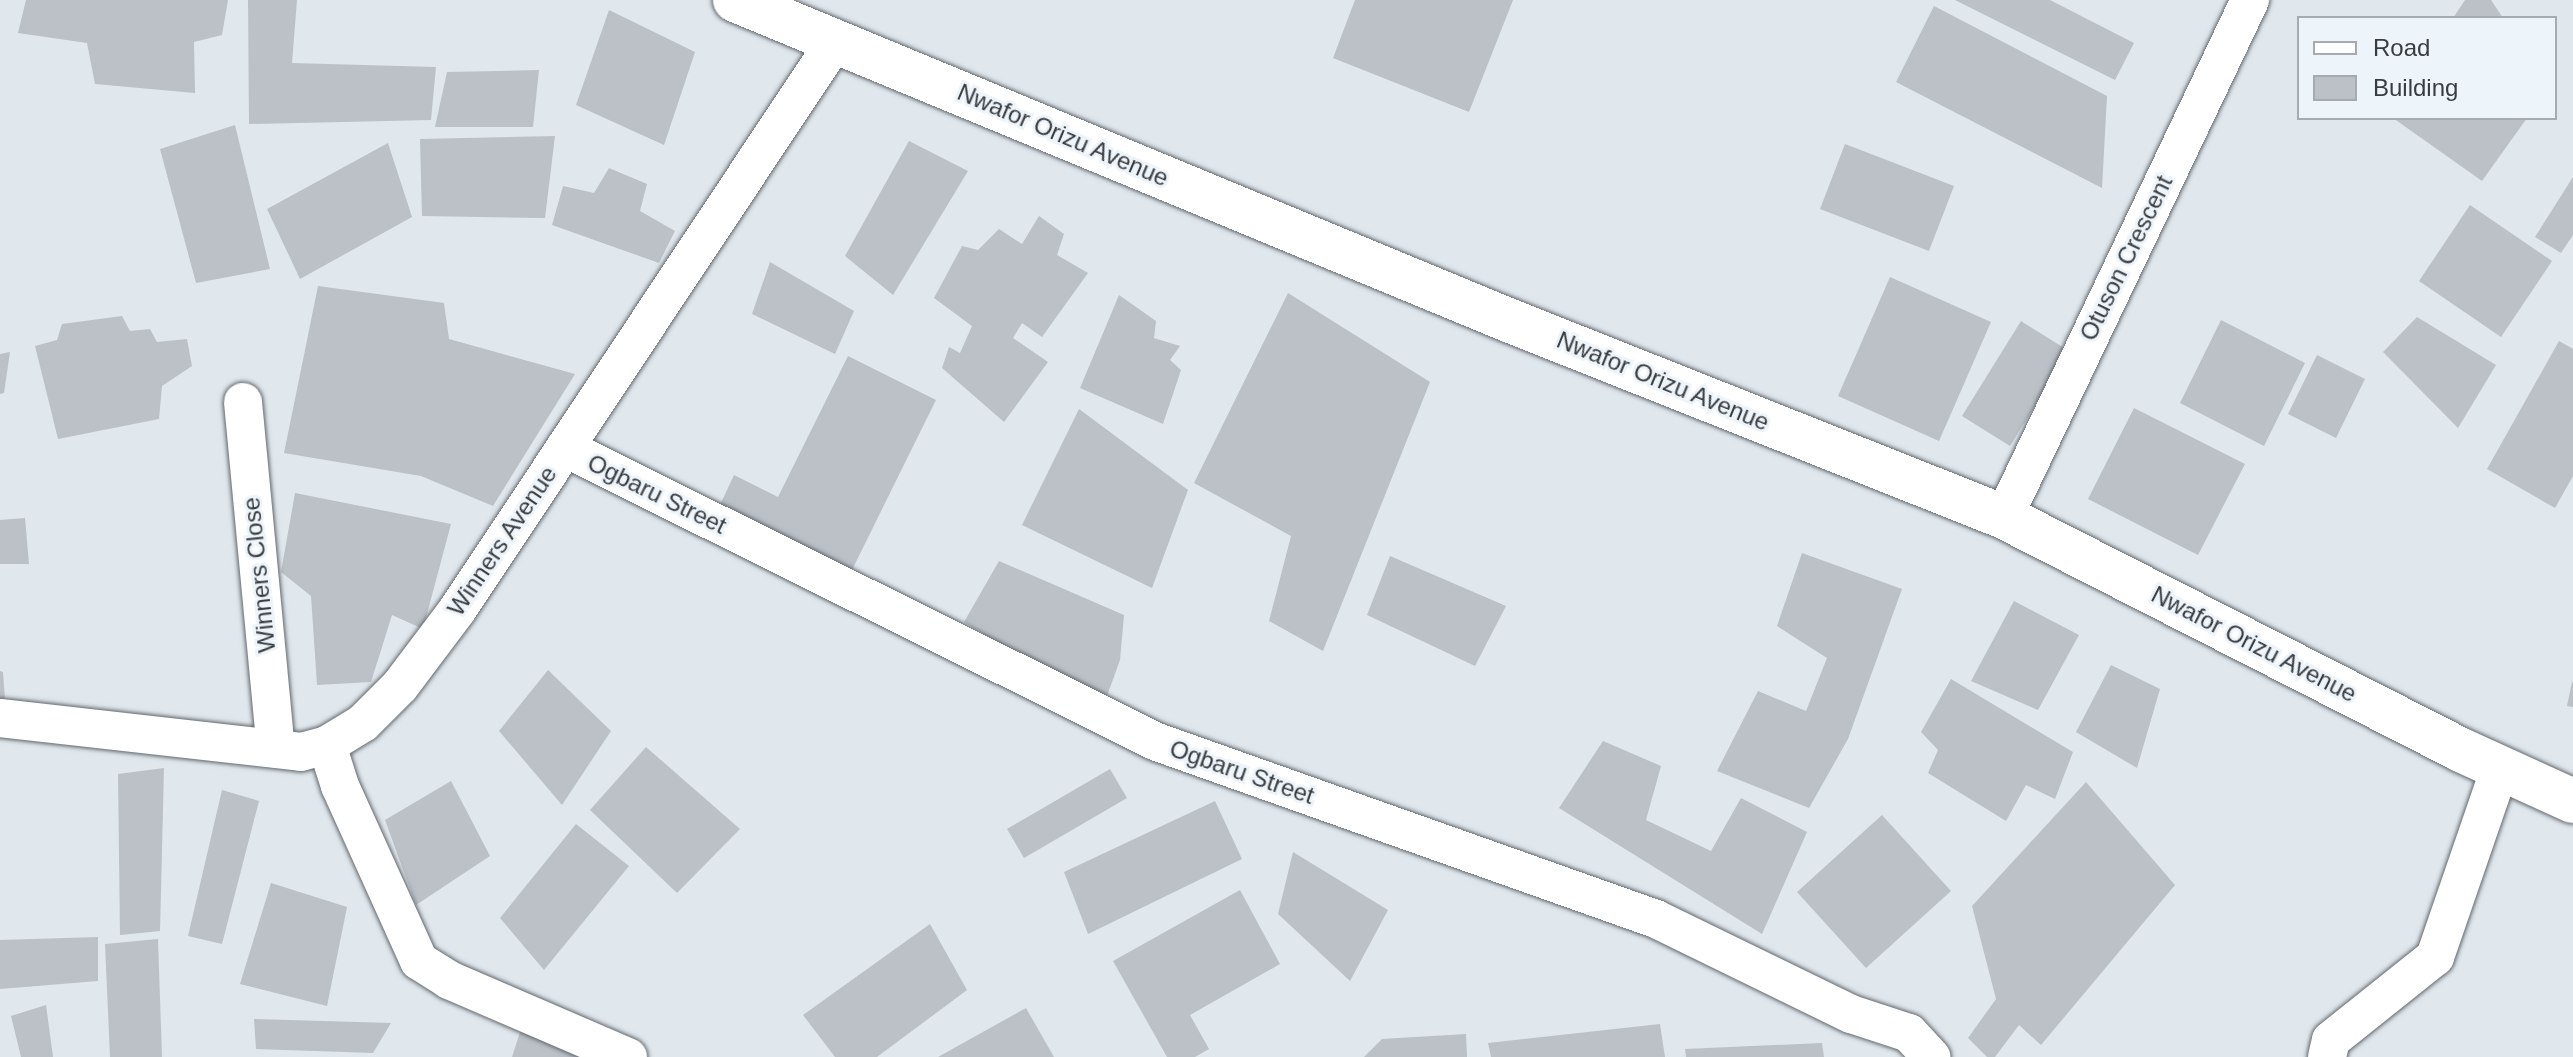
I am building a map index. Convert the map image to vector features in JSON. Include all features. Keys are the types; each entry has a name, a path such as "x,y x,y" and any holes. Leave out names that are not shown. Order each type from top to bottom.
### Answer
{"street":[{"name":"Nwafor Orizu Avenue","path":"735,0 1508,320 2004,517 2500,768 2573,801"},
{"name":"Otuson Crescent","path":"2004,517 2250,0"},
{"name":"Winners Avenue","path":"0,718 301,752 327,745 363,723 400,686 458,609 836,40"},
{"name":"Winners Close","path":"243,402 276,748"},
{"name":"Ogbaru Street","path":"565,448 1157,742 1656,919 1851,1014 1909,1033 1931,1057"},
{"path":"327,745 340,786 419,961 462,986 628,1057"},
{"path":"2327,1057 2331,1040 2435,957 2500,768"}],"building":[{"path":"26,0 228,0 222,35 194,42 195,93 95,84 87,43 18,33"},
{"path":"248,0 297,0 292,63 436,67 431,120 249,124"},
{"path":"1355,0 1513,0 1469,112 1333,58"},
{"path":"1955,0 2050,0 2134,43 2115,80"},
{"path":"2465,0 2491,0 2502,16 2454,16"},
{"path":"1934,6 2107,96 2102,188 1896,82"},
{"path":"609,10 695,52 664,145 576,105"},
{"path":"539,70 533,127 435,127 447,72"},
{"path":"2396,120 2526,120 2482,181"},
{"path":"235,125 270,269 196,283 160,149"},
{"path":"555,136 545,218 422,216 420,139"},
{"path":"909,141 968,171 893,295 845,256"},
{"path":"388,143 412,217 300,279 267,209"},
{"path":"1845,144 1954,186 1929,251 1820,209"},
{"path":"609,168 647,184 640,211 675,231 659,263 552,225 563,186 594,193"},
{"path":"2573,177 2573,235 2561,253 2535,237"},
{"path":"2470,205 2552,261 2501,337 2419,281"},
{"path":"1039,216 1064,234 1057,255 1088,273 1042,337 1022,323 1013,338 1048,362 1004,422 942,368 949,347 960,353 972,326 934,298 962,246 978,250 999,229 1022,244"},
{"path":"770,262 854,311 835,354 752,314"},
{"path":"1890,277 1991,322 1939,441 1838,396"},
{"path":"318,286 444,303 449,339 575,374 493,506 421,476 284,453"},
{"path":"1288,293 1430,382 1323,651 1269,621 1291,536 1194,483"},
{"path":"1119,295 1156,321 1154,338 1180,346 1170,360 1181,370 1163,424 1080,388"},
{"path":"122,316 130,331 150,329 157,342 187,339 192,366 162,386 159,419 58,439 35,346 57,340 62,324"},
{"path":"2417,317 2496,365 2458,428 2383,352"},
{"path":"2221,320 2305,363 2264,446 2180,403"},
{"path":"2021,321 2069,351 2010,446 1962,416"},
{"path":"2559,341 2573,349 2573,476 2555,508 2487,469"},
{"path":"10,352 4,393 0,394 0,354"},
{"path":"2317,355 2365,379 2336,438 2288,414"},
{"path":"848,356 936,400 851,572 720,505 734,475 778,497"},
{"path":"2134,408 2245,464 2198,555 2088,499"},
{"path":"1079,409 1188,490 1152,588 1022,525"},
{"path":"295,493 451,524 423,629 392,615 371,682 317,685 311,596 281,572"},
{"path":"25,518 29,564 0,564 0,520"},
{"path":"1802,553 1902,589 1848,739 1809,808 1717,771 1758,691 1806,711 1827,658 1777,626"},
{"path":"1390,556 1506,606 1475,666 1367,615"},
{"path":"999,561 1124,615 1120,660 1103,707 964,622"},
{"path":"2014,601 2079,635 2038,710 1971,681"},
{"path":"2111,665 2160,689 2137,768 2076,732"},
{"path":"548,670 611,731 562,805 499,731"},
{"path":"0,671 3,672 5,699 0,699"},
{"path":"1951,679 2073,752 2055,799 2026,785 2006,821 1928,773 1938,750 1921,732"},
{"path":"2573,683 2573,707 2567,706"},
{"path":"1603,741 1661,766 1646,820 1711,851 1741,798 1807,832 1762,934 1559,808"},
{"path":"646,747 740,829 677,893 590,810"},
{"path":"164,768 160,931 120,935 118,774"},
{"path":"1110,769 1127,798 1024,858 1007,829"},
{"path":"451,781 490,856 416,905 385,820"},
{"path":"2086,782 2175,885 2041,1045 2019,1025 1995,1057 1987,1057 1968,1038 1996,999 1972,906"},
{"path":"222,790 259,801 222,944 188,936"},
{"path":"1215,801 1242,859 1088,934 1064,872"},
{"path":"1882,815 1951,891 1866,968 1797,892"},
{"path":"576,824 629,866 544,970 500,918"},
{"path":"1293,852 1388,910 1350,981 1278,914"},
{"path":"271,883 347,907 327,1006 240,984"},
{"path":"1240,890 1280,964 1190,1015 1209,1049 1195,1057 1167,1057 1113,961"},
{"path":"930,924 967,990 877,1057 835,1057 803,1015"},
{"path":"98,937 98,981 0,989 0,940"},
{"path":"158,939 162,1057 110,1057 105,944"},
{"path":"46,1005 53,1057 21,1057 11,1016"},
{"path":"1026,1008 1054,1057 938,1057"},
{"path":"254,1019 391,1023 373,1053 256,1049"},
{"path":"524,1020 601,1057 512,1057"},
{"path":"1660,1024 1665,1057 1491,1057 1488,1043"},
{"path":"1466,1034 1467,1057 1364,1057 1382,1039"},
{"path":"1822,1043 1824,1057 1686,1057 1685,1049"}]}
